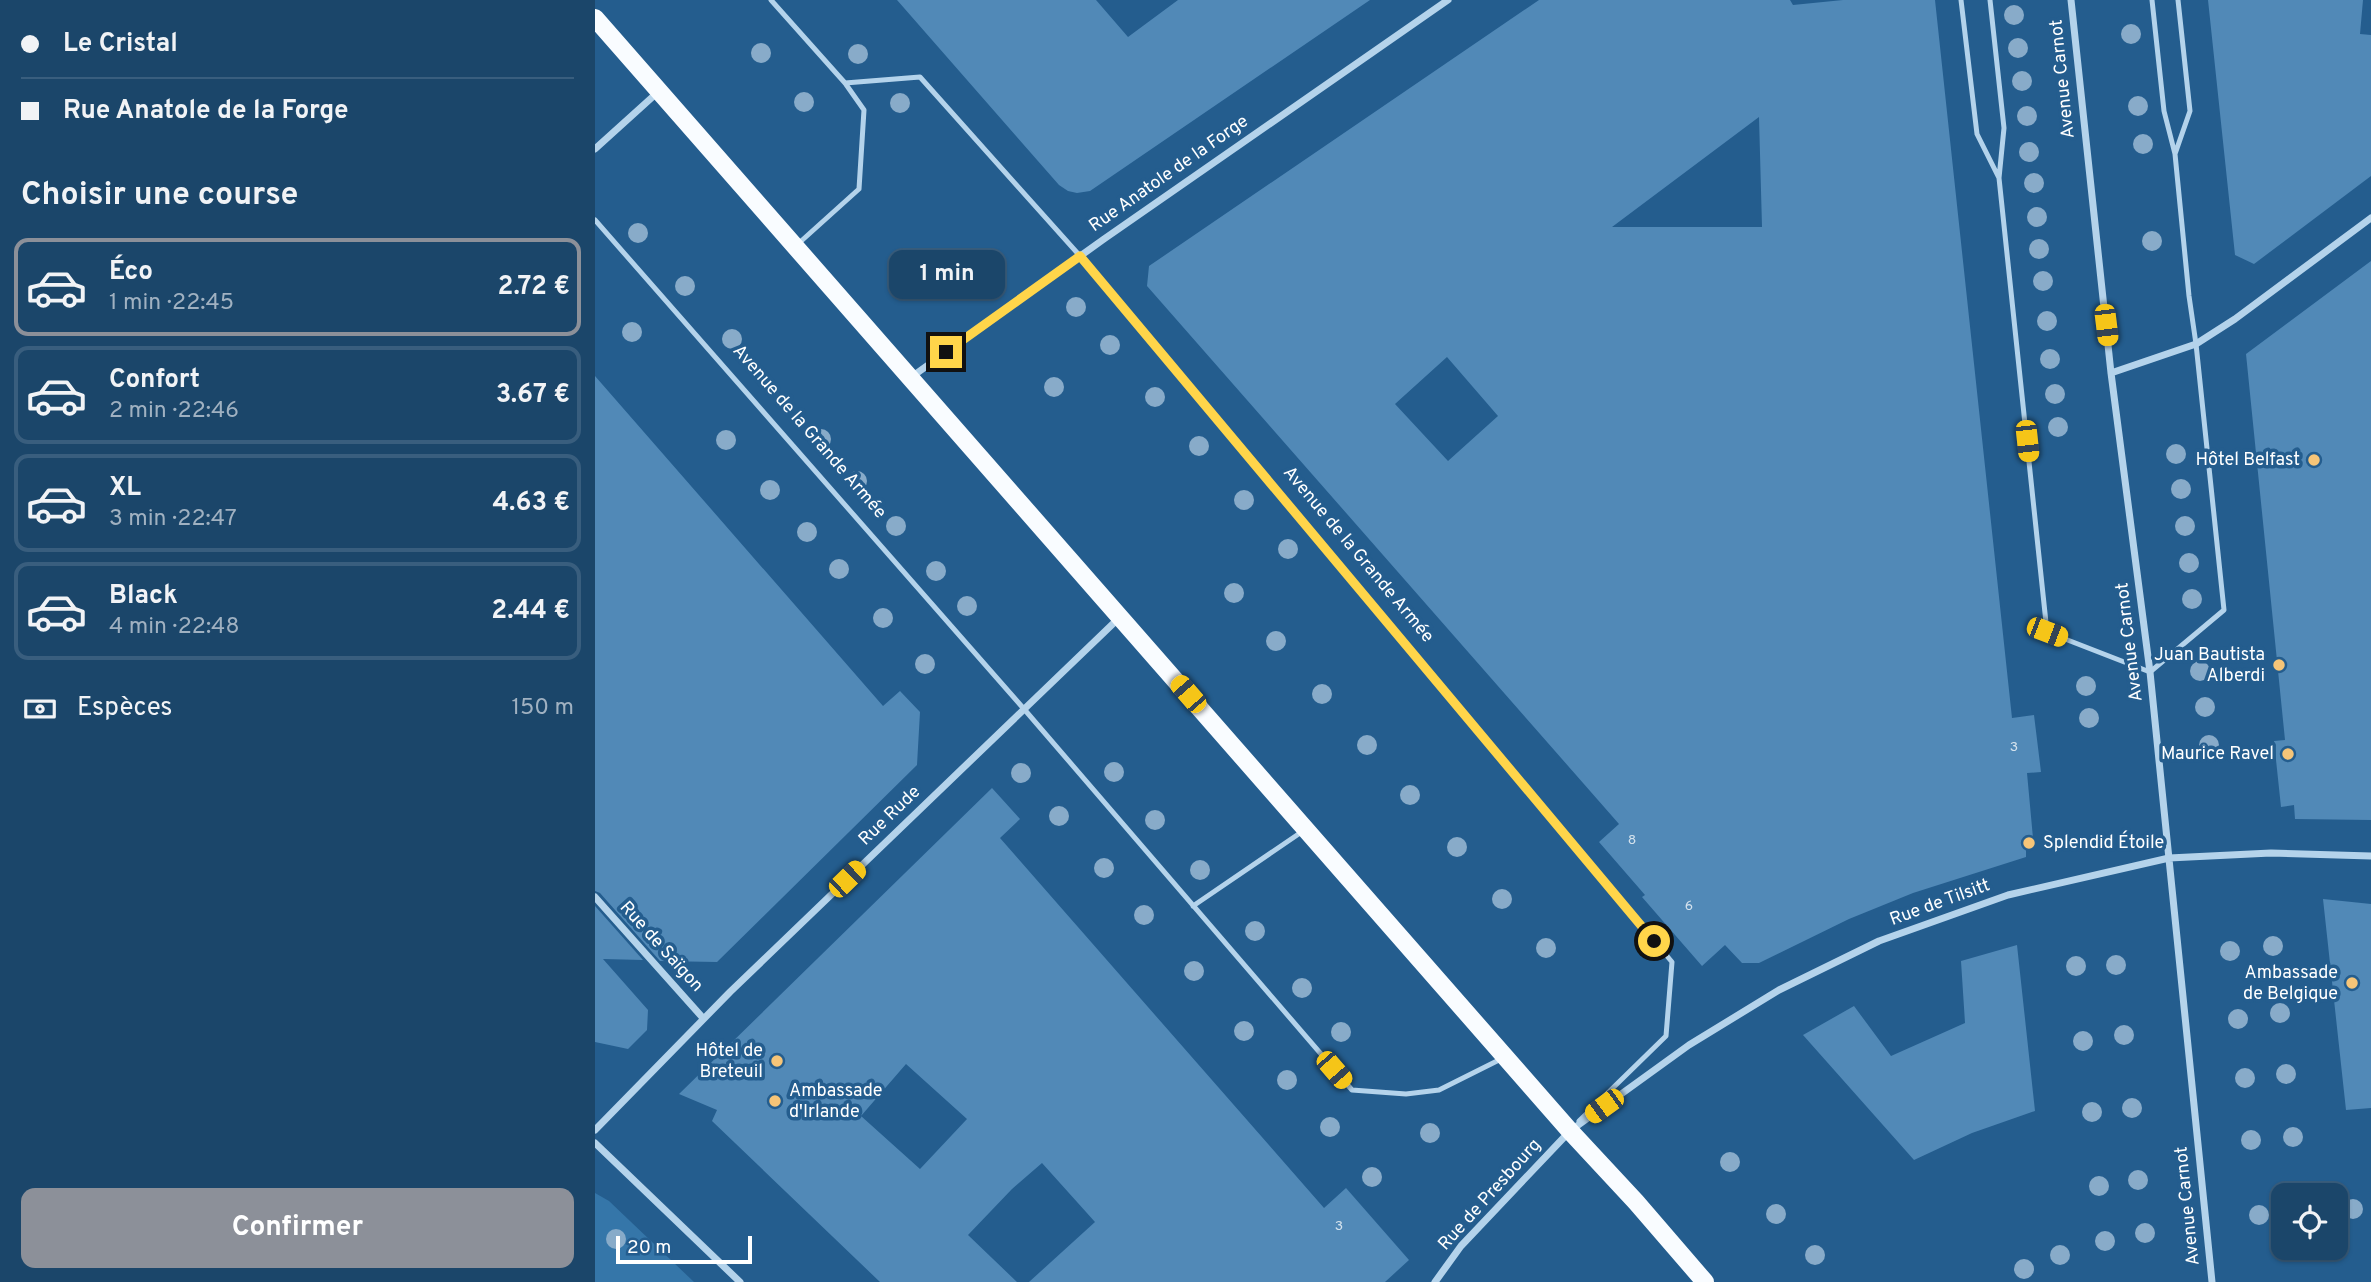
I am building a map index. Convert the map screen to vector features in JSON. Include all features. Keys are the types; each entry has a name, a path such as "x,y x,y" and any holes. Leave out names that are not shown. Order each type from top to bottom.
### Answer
{"main road":[{"path":"595,18 794,248 1705,1282"}],"street":[{"name":"Rue Anatole de la Forge","path":"910,377 1448,0"},
{"name":"Avenue Carnot","path":"2071,0 2112,373 2150,671 2212,1282"},
{"path":"595,149 659,91"},
{"path":"2112,373 2196,344 2235,319 2371,218"},
{"name":"Rue Rude","path":"595,1130 703,1018 1120,617"},
{"name":"Rue de Tilsitt","path":"1570,1131 1689,1045 1779,990 1879,941 2008,895 2169,858 2271,853 2371,856"},
{"name":"Rue de Saïgon","path":"595,897 703,1018"},
{"name":"Rue de Presbourg","path":"1435,1282 1461,1246 1570,1131"},
{"path":"595,1143 740,1282"}],"lane":[{"path":"771,0 845,83 864,110 859,189 794,248"},
{"path":"1962,0 1977,134 1999,178"},
{"path":"1990,0 2004,128 1999,178 2047,632 2150,671 2224,610 2175,154 2164,111 2152,0"},
{"path":"2175,154 2190,111 2178,0"},
{"name":"Avenue de la Grande Armée","path":"845,83 920,77 1080,256 1672,962 1666,1036 1570,1131"},
{"name":"Avenue de la Grande Armée","path":"595,220 1024,709 1352,1090 1406,1094 1439,1090 1506,1057"},
{"path":"1193,906 1305,829"}],"shaded area":[{"path":"595,1193 609,1201 694,1282 595,1282"}],"building":[{"path":"897,0 1096,0 1128,37 1178,0 1370,0 1090,191 1077,193 1059,185"},
{"path":"1539,0 1790,0 1793,5 1843,0 1935,0 2012,718 2034,715 2041,772 2027,773 2034,849 2026,849 2026,857 1913,893 1849,919 1759,963 1742,963 1725,945 1702,966 1599,842 1619,824 1147,286 1149,266","holes":["1759,117 1762,227 1612,227","1447,357 1498,416 1448,461 1395,404"]},
{"path":"2208,0 2363,0 2360,34 2371,35 2371,176 2254,264 2235,255"},
{"path":"2371,261 2371,820 2295,819 2294,805 2281,807 2274,741 2285,740 2246,354"},
{"path":"595,376 883,706 900,691 920,712 917,765 717,962 660,961 600,893 595,891"},
{"path":"992,788 1020,819 1000,838 1324,1208 1346,1188 1409,1260 1385,1282 1029,1282 1095,1222 1042,1163 1012,1189 968,1235 1017,1282 880,1282 712,1121 717,1110 679,1094","holes":["906,1064 967,1119 920,1169 861,1116"]},
{"name":"Ambassade de Belgique","path":"2323,899 2371,904 2371,1108 2346,1110"},
{"path":"595,906 643,960 603,959 648,1010 647,1030 628,1049 595,1042"},
{"path":"2017,945 2035,1111 1972,1133 1914,1160 1803,1035 1854,1006 1891,1056 1965,1023 1961,961"}],"place":[{"name":"Hôtel Belfast","path":"2314,460"},
{"name":"Juan Bautista Alberdi","path":"2279,665"},
{"name":"Maurice Ravel","path":"2288,754"},
{"name":"Splendid Étoile","path":"2029,843"},
{"name":"Ambassade de Belgique","path":"2352,983"},
{"name":"Hôtel de Breteuil","path":"777,1061"},
{"name":"Ambassade d'Irlande","path":"775,1101"}],"route":[{"path":"946,352 1080,256 1654,941"}]}
